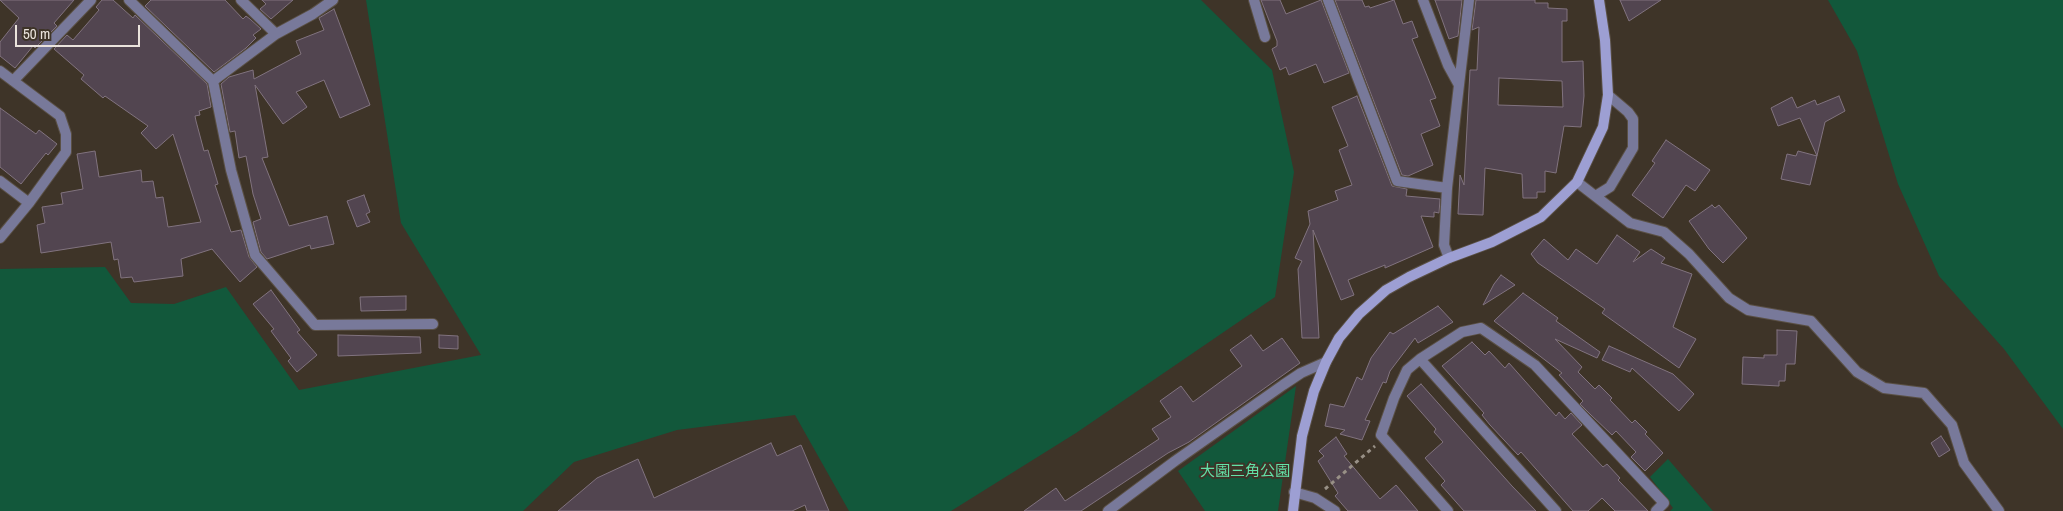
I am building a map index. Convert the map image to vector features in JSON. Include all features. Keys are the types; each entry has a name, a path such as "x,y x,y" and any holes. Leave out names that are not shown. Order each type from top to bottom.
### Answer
{"street":[{"path":"13,81 92,0"},
{"path":"129,0 213,81 231,170 256,255 315,325 434,324"},
{"path":"241,0 276,34"},
{"path":"213,81 276,34 313,14 333,0"},
{"path":"1254,0 1266,37"},
{"path":"1328,0 1397,181 1446,188"},
{"path":"1424,0 1448,65 1459,85"},
{"path":"1449,258 1444,245 1446,188 1469,0"},
{"path":"1293,511 1302,436 1314,391 1326,362 1339,338 1359,314 1386,290 1449,258 1492,242 1541,217 1577,182 1603,127 1608,95 1605,40 1599,0"},
{"path":"0,70 60,116 66,134 66,152 29,203 0,238"},
{"path":"1597,195 1610,187 1633,148 1633,119 1628,112 1608,95"},
{"path":"0,181 29,203"},
{"path":"1577,182 1597,195 1630,223 1664,232 1689,254 1730,298 1748,310 1811,321 1857,372 1884,388 1924,393 1952,425 1964,463 1999,511"},
{"path":"1448,511 1381,435 1394,398 1408,370 1420,359 1462,332 1481,328 1535,365 1664,503 1656,511"},
{"path":"1420,359 1556,511"},
{"path":"1108,511 1283,384 1301,373 1326,362"},
{"path":"1294,492 1315,498 1335,511"}],"path":[{"path":"1315,498 1384,438"}],"green space":[{"path":"366,0 1201,0 1272,70 1294,172 1275,297 1076,433 951,511 849,511 795,415 677,430 574,462 523,511 0,511 0,269 105,267 131,303 174,304 226,287 299,390 481,355 401,223"},
{"path":"1828,0 2063,0 2063,429 2004,349 1939,276 1898,184 1857,51"},
{"name":"大園三角公園","path":"1296,386 1278,511 1205,511 1178,471"},
{"path":"1668,459 1713,511 1670,511 1673,508 1650,477"}],"building":[{"path":"0,0 74,0 54,23 57,26 35,48 33,46 15,68 0,56 0,42 19,18"},
{"path":"102,0 113,0 133,18 135,15 207,84 211,107 199,111 200,115 195,116 204,151 208,150 218,184 215,185 231,232 241,230 249,257 257,267 240,282 212,249 181,259 183,276 134,282 132,277 121,278 118,259 114,260 111,242 41,253 37,225 45,223 42,207 63,204 61,193 83,189 77,154 95,151 99,177 141,170 142,182 153,181 156,198 163,197 168,227 201,222 173,134 156,149 141,133 148,126 105,96 103,98 81,79 84,75 54,49 67,35 73,40 99,10 96,7"},
{"path":"151,0 225,0 243,19 246,16 261,29 253,35 256,38 246,48 214,72 145,6"},
{"path":"262,0 293,0 271,19 260,9 266,4"},
{"path":"1261,0 1280,0 1286,14 1321,0 1349,73 1324,83 1316,64 1289,75 1286,67 1280,70 1272,49 1277,46 1277,41"},
{"path":"1335,0 1362,0 1365,7 1369,6 1370,8 1394,0 1403,24 1412,21 1418,37 1412,39 1436,98 1430,100 1440,126 1421,134 1433,165 1408,176 1402,175"},
{"path":"1435,0 1462,0 1458,36 1449,39"},
{"path":"1476,0 1535,0 1535,3 1548,3 1548,8 1567,9 1567,21 1562,21 1562,62 1583,61 1584,96 1581,127 1564,126 1556,173 1545,171 1545,192 1537,192 1537,198 1523,198 1522,174 1485,168 1483,215 1458,214 1460,175 1464,185 1470,70 1477,70 1479,27 1472,30","holes":["1499,78 1562,81 1563,107 1498,105"]},
{"path":"1620,0 1661,0 1629,21"},
{"path":"334,9 370,105 340,118 324,80 296,92 307,107 283,124 255,85 268,157 262,158 289,226 327,216 334,244 311,249 310,245 267,259 261,252 253,222 261,219 253,194 246,156 239,158 235,131 230,132 221,84 229,77 253,70 254,79 301,54 296,41 324,30 319,18"},
{"path":"1357,96 1392,186 1407,189 1406,196 1440,199 1439,213 1434,212 1434,217 1421,216 1433,247 1385,268 1385,265 1348,280 1354,295 1341,300 1313,230 1319,338 1302,338 1298,269 1302,261 1295,258 1310,224 1308,211 1338,200 1335,191 1352,185 1339,150 1348,146 1332,107"},
{"path":"1839,96 1845,111 1825,122 1817,156 1800,118 1778,126 1771,108 1792,97 1797,108 1815,100 1817,105"},
{"path":"0,108 36,134 39,130 57,144 48,155 46,153 21,184 0,167"},
{"path":"1666,140 1710,170 1695,191 1686,185 1663,218 1632,195 1655,163 1652,161"},
{"path":"1798,151 1817,156 1810,185 1781,179 1787,154 1796,156"},
{"path":"364,195 370,212 366,214 370,222 357,227 347,201"},
{"path":"1712,205 1715,208 1719,205 1747,238 1723,263 1709,249 1689,221"},
{"path":"1617,235 1640,252 1633,262 1651,249 1665,258 1661,263 1692,274 1673,327 1696,339 1679,368 1602,313 1605,309 1538,263 1531,254 1544,239 1568,260 1576,249 1597,264"},
{"path":"1501,275 1515,285 1483,305 1494,284"},
{"path":"271,290 300,330 297,332 317,355 297,372 288,361 291,358 271,331 274,329 253,304"},
{"path":"1523,293 1558,318 1556,321 1600,352 1597,358 1555,339 1582,367 1578,372 1595,389 1599,385 1612,398 1610,400 1632,423 1635,420 1647,432 1645,434 1663,453 1645,471 1631,457 1636,452 1616,431 1612,435 1580,404 1583,401 1559,375 1562,373 1494,321"},
{"path":"406,296 406,310 361,311 360,297"},
{"path":"1438,306 1453,322 1418,343 1415,338 1390,371 1386,383 1383,382 1365,420 1370,421 1362,440 1340,434 1345,430 1325,426 1330,404 1344,407 1357,377 1362,380 1371,358 1390,332 1393,334"},
{"path":"1777,330 1797,331 1795,364 1786,364 1785,381 1779,381 1779,386 1742,384 1743,357 1764,358 1764,355 1777,355"},
{"path":"338,335 420,337 421,353 338,356"},
{"path":"439,335 458,336 458,349 439,348"},
{"path":"1251,335 1263,351 1282,338 1300,363 1189,442 1168,453 1081,511 1024,511 1056,488 1065,501 1159,439 1152,429 1171,417 1160,401 1181,386 1193,402 1242,366 1230,350"},
{"path":"1472,342 1485,355 1489,351 1505,368 1509,363 1556,416 1559,412 1565,419 1571,413 1582,425 1572,434 1603,467 1607,464 1620,478 1618,480 1648,511 1615,511 1602,498 1588,511 1573,511 1521,452 1518,455 1490,425 1482,415 1484,413 1442,366"},
{"path":"1609,346 1673,374 1694,394 1679,411 1632,368 1630,372 1602,360"},
{"path":"1421,384 1536,511 1464,511 1441,485 1445,481 1425,458 1443,442 1434,432 1436,429 1407,396"},
{"path":"1941,436 1950,450 1939,457 1931,443"},
{"path":"1336,437 1347,454 1344,456 1380,499 1396,485 1418,511 1348,511 1335,496 1338,493 1318,461 1324,456 1319,451"},
{"path":"771,443 777,456 801,445 829,511 807,511 805,505 792,511 558,511 597,478 638,459 654,498"}]}
